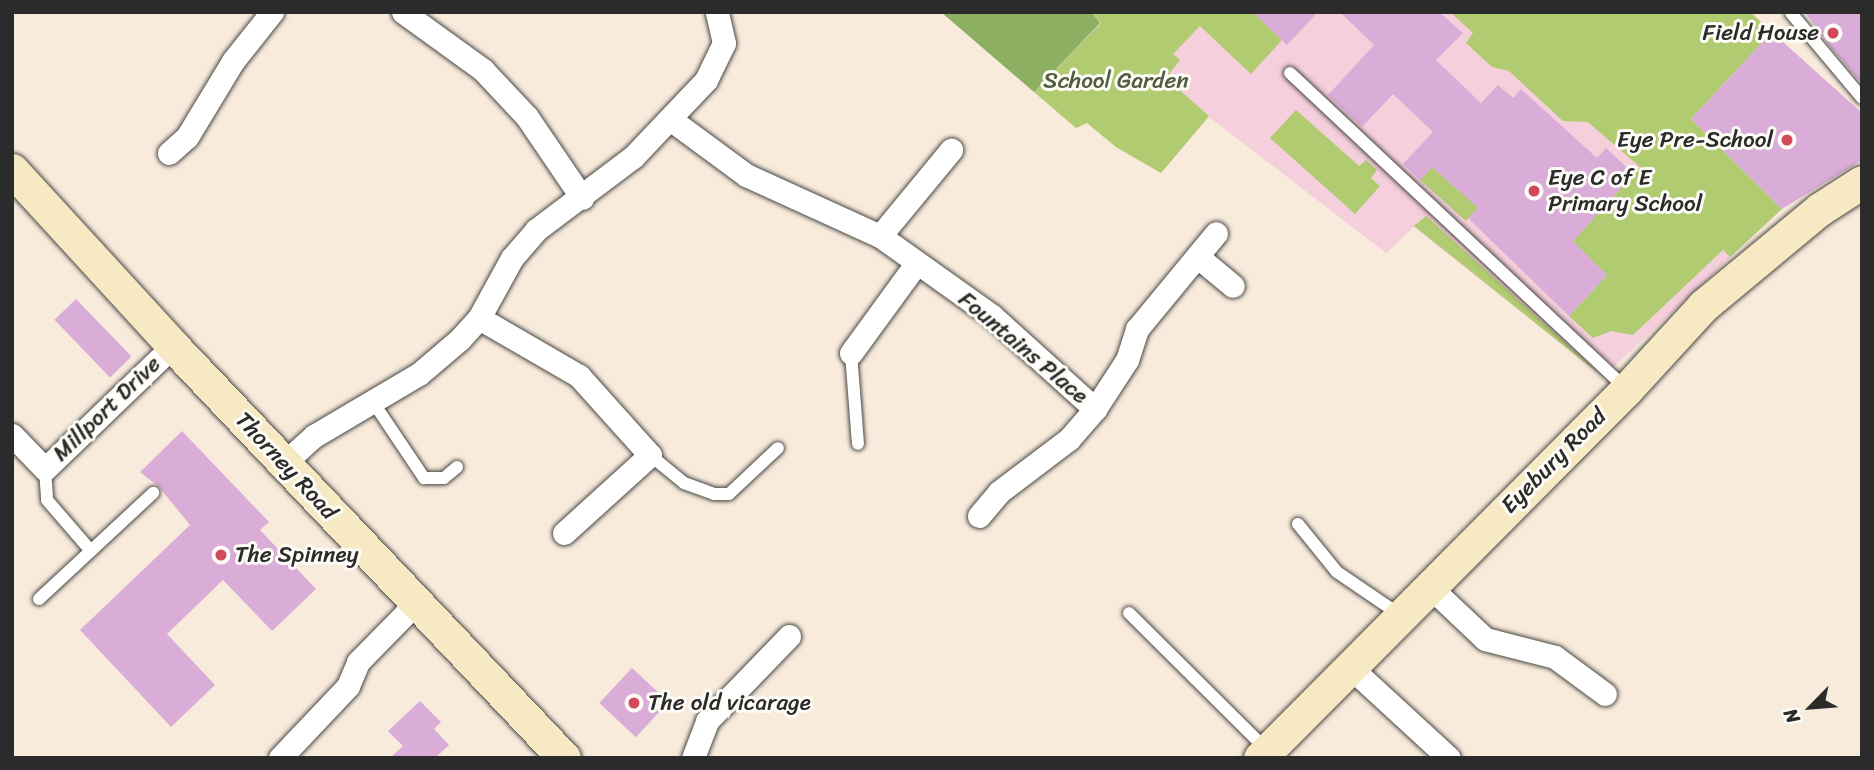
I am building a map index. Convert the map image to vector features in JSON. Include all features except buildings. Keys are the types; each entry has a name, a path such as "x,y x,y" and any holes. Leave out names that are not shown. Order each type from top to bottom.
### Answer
{"street":[{"path":"169,153 187,137 233,61 272,12"},
{"path":"403,12 483,70 527,117 582,198"},
{"path":"283,464 314,436 419,374 480,318 512,258 536,230 633,157 706,80 724,43 717,12"},
{"name":"Fountains Place","path":"670,119 746,175 880,236 992,316 1095,409"},
{"path":"880,236 951,150"},
{"name":"Thorney Road","path":"12,170 283,464 564,758"},
{"name":"Eyebury Road","path":"1264,754 1627,388 1703,306 1820,209 1862,182"},
{"name":"Fountains Place","path":"979,516 999,492 1069,439 1095,409 1127,360 1137,329 1216,233"},
{"path":"1198,257 1233,286"},
{"path":"851,353 916,264"},
{"path":"480,318 579,376 650,455 564,533"},
{"name":"Millport Drive","path":"12,435 44,469 173,346"},
{"path":"1429,586 1485,639 1555,657 1605,694"},
{"path":"280,758 348,686 358,662 416,603"},
{"path":"694,758 707,722 789,636"},
{"path":"1350,667 1441,755"}],"lane":[{"path":"1791,13 1862,98"},
{"path":"1290,73 1627,388"},
{"path":"851,353 858,444"},
{"path":"373,402 424,478 444,478 457,467"},
{"path":"650,455 684,482 714,494 729,494 778,449"},
{"path":"44,469 47,500 91,551"},
{"path":"39,598 153,494"},
{"path":"1298,524 1337,572 1400,615"},
{"path":"1129,613 1264,754"}],"shaded area":[{"name":"Eye C of E Primary School","path":"941,12 1751,12 1772,32 1691,119 1782,209 1603,377 1414,227 1386,253 1209,117 1161,173 1116,147 1087,123 1076,128"}],"green space":[{"path":"941,12 1091,12 1100,23 1034,92"},
{"name":"School Garden","path":"1091,12 1253,12 1282,40 1251,74 1200,26 1173,54 1180,60 1166,78 1209,116 1161,173 1116,147 1087,123 1076,128 1034,92 1101,23"},
{"path":"1450,12 1750,12 1772,32 1691,119 1782,209 1730,257 1723,250 1633,335 1611,331 1593,338 1569,316 1607,275 1529,208 1574,239 1640,167 1588,122 1563,121 1509,71 1492,67 1466,43 1473,33"},
{"path":"1296,110 1359,166 1366,160 1377,170 1371,178 1380,186 1355,214 1270,138"},
{"path":"1437,162 1500,184 1466,221 1420,180"},
{"path":"1426,216 1603,377 1414,226"}],"place":[{"name":"Field House","path":"1833,33"},
{"name":"Eye Pre-School","path":"1787,140"},
{"name":"Eye C of E Primary School","path":"1534,191"},
{"name":"The Spinney","path":"221,555"},
{"name":"The old vicarage","path":"634,703"}]}
